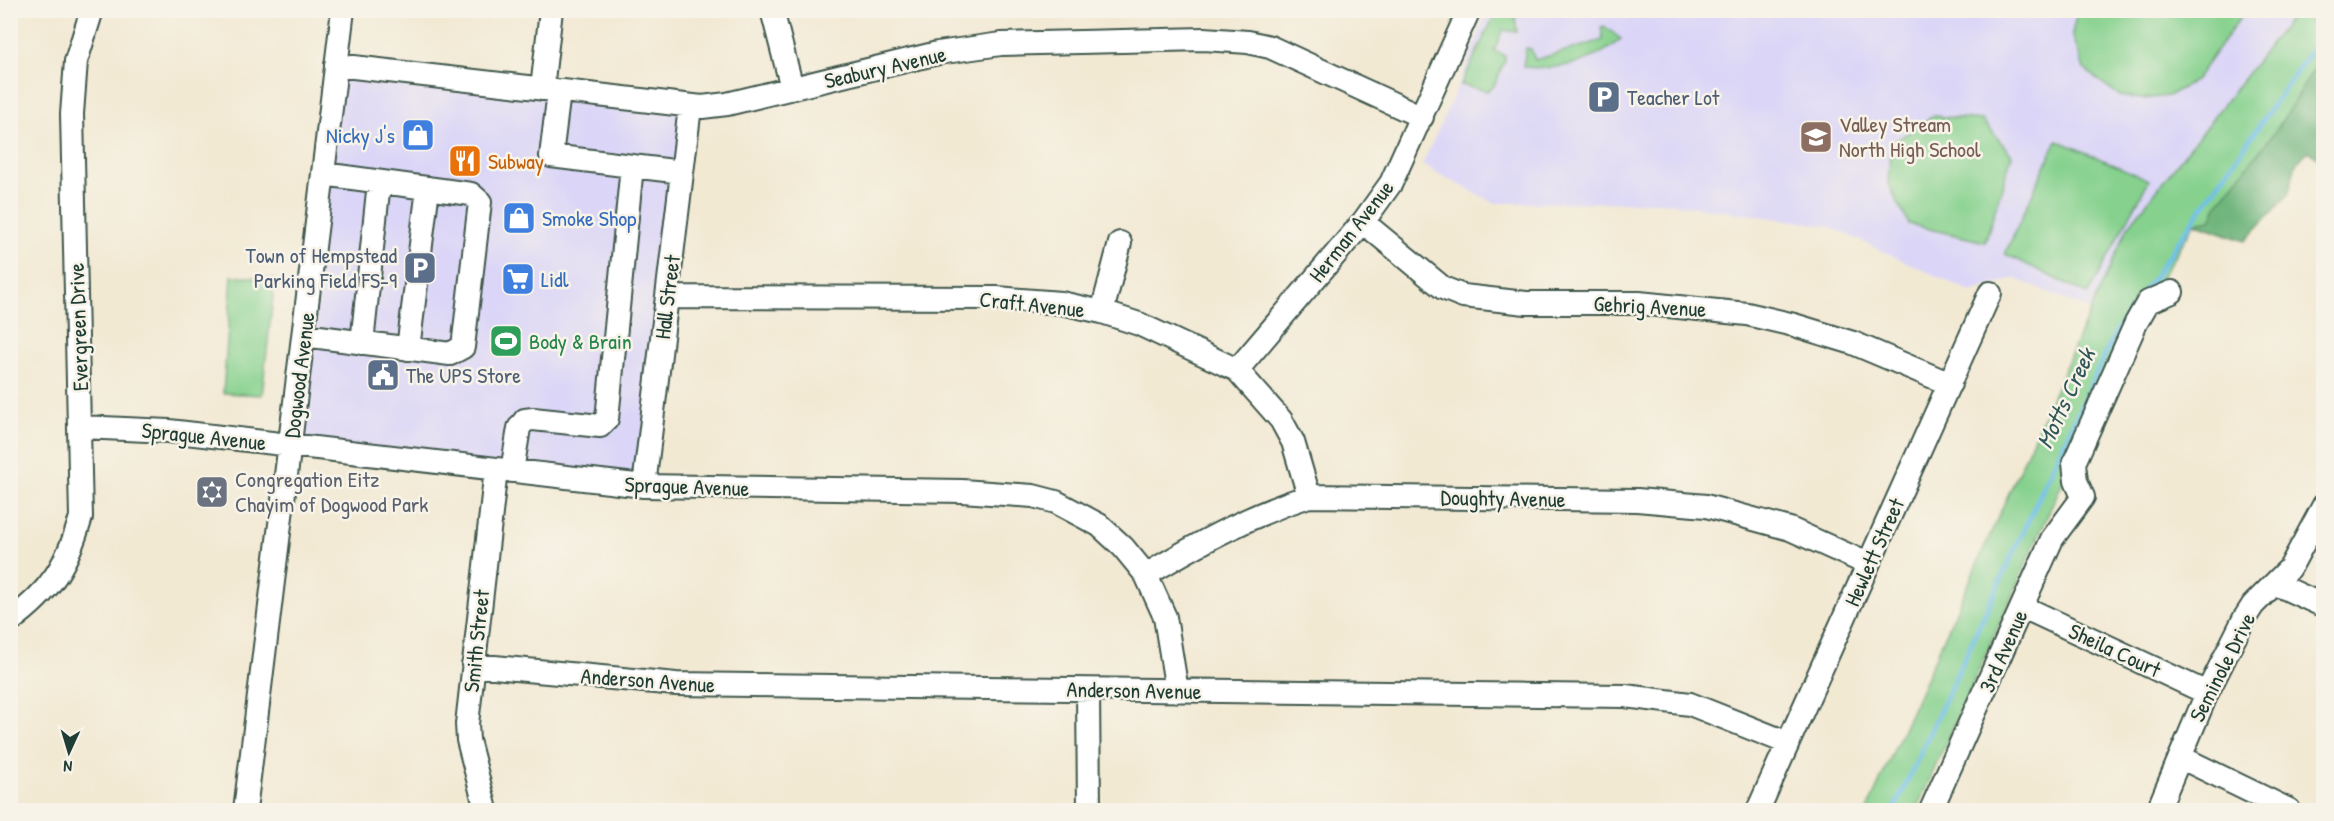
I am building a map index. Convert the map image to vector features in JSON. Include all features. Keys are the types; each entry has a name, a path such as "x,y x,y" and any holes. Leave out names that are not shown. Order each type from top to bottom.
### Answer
{"street":[{"name":"Evergreen Drive","path":"10,621 30,607 55,581 71,551 81,517 81,427 72,114 76,61 92,10"},
{"name":"Dogwood Avenue","path":"245,810 343,10"},
{"path":"551,10 551,156 682,172"},
{"path":"772,10 792,88"},
{"name":"Herman Avenue","path":"1237,370 1364,222 1391,183 1469,10"},
{"name":"Seabury Avenue","path":"336,65 690,107 719,105 938,53 1001,44 1204,39 1248,42 1270,48 1422,117"},
{"name":"Hall Street","path":"644,486 690,107"},
{"name":"Smith Street","path":"486,810 468,740 473,665 504,470 519,428 525,420 600,426 607,419 632,166"},
{"path":"304,335 450,354 463,347 480,202 471,194 323,174"},
{"path":"362,343 380,182"},
{"path":"408,349 428,188"},
{"name":"Gehrig Avenue","path":"1364,222 1443,288 1463,296 1526,303 1639,303 1747,314 1794,325 1852,343 1950,384"},
{"path":"1102,312 1120,243"},
{"name":"3rd Avenue","path":"1931,810 2052,539 2084,497 2076,482 2074,463 2081,442 2148,302 2172,292"},
{"name":"Hewlett Street","path":"1758,810 1990,293"},
{"name":"Craft Avenue","path":"667,297 997,298 1061,303 1102,312 1139,324 1237,370 1281,420 1293,442 1309,496"},
{"name":"Sprague Avenue","path":"81,427 134,428 644,486 962,491 1033,496 1056,502 1099,525 1123,547 1146,575 1165,617 1177,691"},
{"name":"Doughty Avenue","path":"1146,575 1220,531 1278,506 1309,496 1637,500 1706,506 1790,529 1868,564"},
{"name":"Seminole Drive","path":"2158,810 2207,693 2249,612 2290,568 2324,505"},
{"path":"2276,584 2324,606"},
{"name":"Sheila Court","path":"2023,607 2207,693"},
{"name":"Anderson Avenue","path":"473,665 676,684 1624,696 1690,704 1721,714 1788,743"},
{"path":"1088,690 1089,810"},
{"path":"2180,757 2289,810"}],"shaded area":[{"name":"Valley Stream North High School","path":"1487,11 2296,11 2128,227 2091,310 2014,278 1971,292 1828,226 1661,202 1494,203 1422,165 1459,84"},
{"path":"343,65 690,107 644,483 297,443"}],"green space":[{"path":"2077,10 2245,11 2195,81 2168,96 2143,99 2120,96 2084,69 2072,34"},
{"path":"1508,11 1535,11 1515,16 1517,32 1503,30 1494,51 1505,56 1505,60 1494,86 1487,91 1461,85 1493,18"},
{"path":"2296,11 2323,11 2323,84 2245,241 2195,223 2136,318 1916,810 1867,810 2128,227"},
{"path":"1604,26 1621,39 1599,54 1575,64 1537,68 1523,67 1526,48 1531,49 1535,60 1603,40 1601,27"},
{"path":"2323,54 2323,160 2307,151 2295,166 2289,194 2245,241 2195,223 2211,220 2217,205 2277,129"},
{"path":"1933,116 1982,120 2012,155 1985,242 1909,224 1888,183 1891,144"},
{"path":"2057,140 2149,180 2088,294 2005,254"},
{"path":"232,276 275,279 262,395 223,393"}],"waterway":[{"name":"Motts Creek","path":"2141,296 2324,32"},
{"name":"Motts Creek","path":"1894,810 2115,333 2132,308"}],"place":[{"name":"Teacher Lot","path":"1604,97"},
{"name":"Nicky J's","path":"418,135"},
{"name":"Valley Stream North High School","path":"1816,137"},
{"name":"Subway","path":"465,161"},
{"name":"Smoke Shop","path":"519,218"},
{"name":"Town of Hempstead Parking Field FS-9","path":"420,268"},
{"name":"Lidl","path":"518,279"},
{"name":"Body & Brain","path":"506,341"},
{"name":"The UPS Store","path":"383,375"},
{"name":"Congregation Eitz Chayim of Dogwood Park","path":"212,492"}]}
